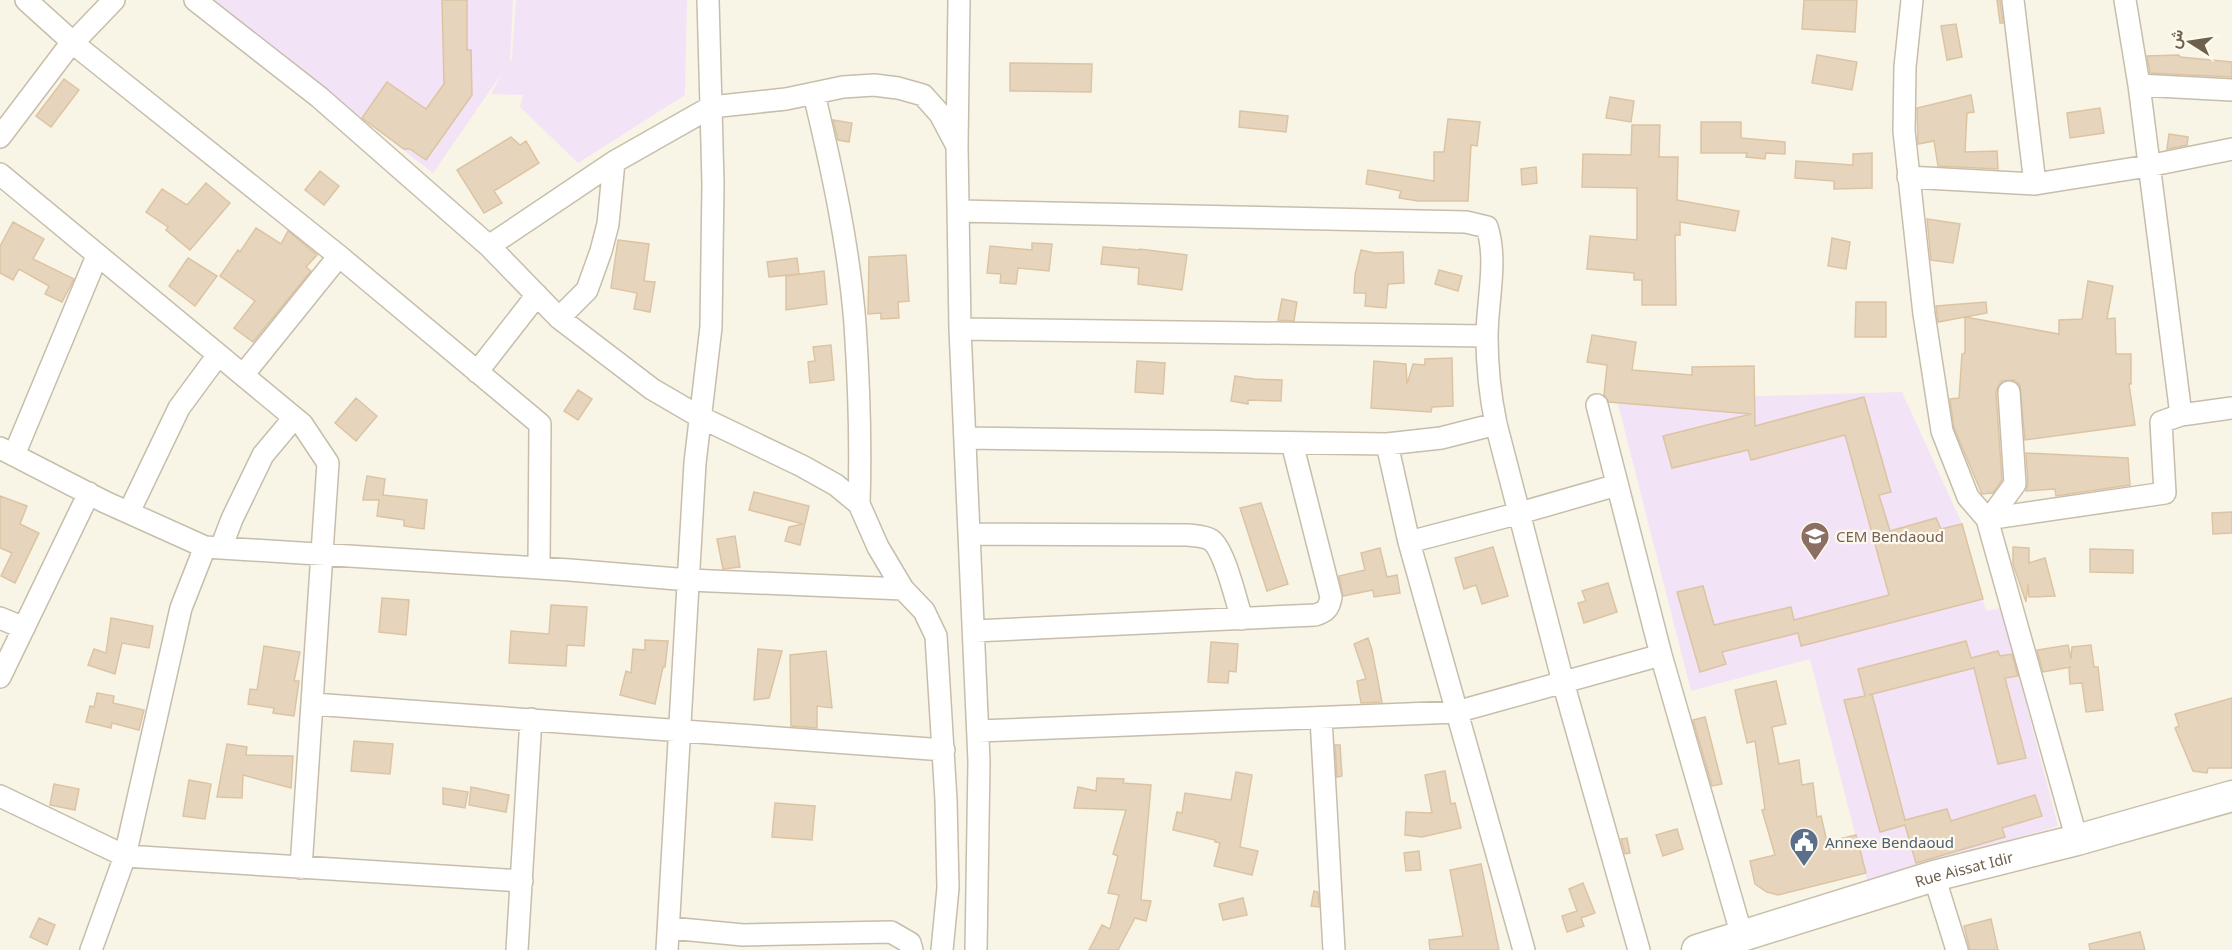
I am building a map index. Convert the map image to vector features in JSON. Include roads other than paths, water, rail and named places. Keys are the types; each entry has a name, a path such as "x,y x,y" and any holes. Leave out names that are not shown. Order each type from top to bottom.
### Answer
{"street":[{"path":"26,0 74,43 339,256 540,424 539,568"},
{"path":"0,136 74,43 114,0"},
{"path":"195,0 319,97 489,246 559,318 652,389 700,417 802,466 836,485 859,504"},
{"path":"667,950 700,417 711,327 713,184 708,0"},
{"path":"959,0 957,146 960,329 979,761 976,950"},
{"path":"1912,0 1905,67 1904,131 1924,314 1942,432 1968,496 1989,519 2078,840"},
{"path":"2013,0 2035,184"},
{"path":"2125,0 2139,85 2181,415"},
{"path":"489,246 614,162 711,107 786,99 843,87 874,85 898,88 923,95 940,114 957,146"},
{"path":"2139,85 2232,90"},
{"path":"814,94 832,169 855,323 860,463 859,504 878,547 903,589 924,611 936,636 944,750 948,888 942,950"},
{"path":"1908,177 2035,184 2148,166 2232,149"},
{"path":"559,318 587,290 598,259 608,224 614,162"},
{"path":"0,174 302,424 328,463 301,868"},
{"path":"958,211 1476,223 1487,227 1491,238 1487,336 1489,388 1496,424 1563,682 1639,950"},
{"path":"97,256 7,451 88,493 213,547 689,580 903,589"},
{"path":"243,375 339,256"},
{"path":"477,372 537,295"},
{"path":"960,329 1487,336"},
{"path":"129,512 179,408 218,355"},
{"path":"1989,519 2015,484 2009,392"},
{"path":"1597,405 1661,655 1742,936"},
{"path":"1989,519 2165,493 2161,422 2181,415 2232,408"},
{"path":"91,950 125,856 181,608 213,547 232,519 263,455 294,418"},
{"path":"965,438 1387,444 1441,438 1496,424"},
{"path":"974,631 1242,619 1323,613 1329,607 1330,591 1293,443"},
{"path":"1387,444 1408,542 1524,950"},
{"path":"1408,542 1617,485"},
{"path":"0,677 88,493"},
{"path":"969,534 1188,535 1207,538 1216,547 1225,566 1242,619"},
{"path":"0,618 24,628"},
{"path":"978,731 1456,712 1661,655"},
{"path":"313,704 944,750"},
{"path":"1321,718 1334,950"},
{"path":"517,950 531,719"},
{"path":"0,796 125,856 522,881"},
{"name":"Rue Aissat Idir","path":"1697,950 1934,876 2078,840 2232,796"},
{"path":"1934,876 1957,950"},
{"path":"669,928 741,943 891,932 910,943 912,950"}],"place":[{"name":"CEM Bendaoud","path":"1815,562"},
{"name":"Annexe Bendaoud","path":"1804,868"}]}
